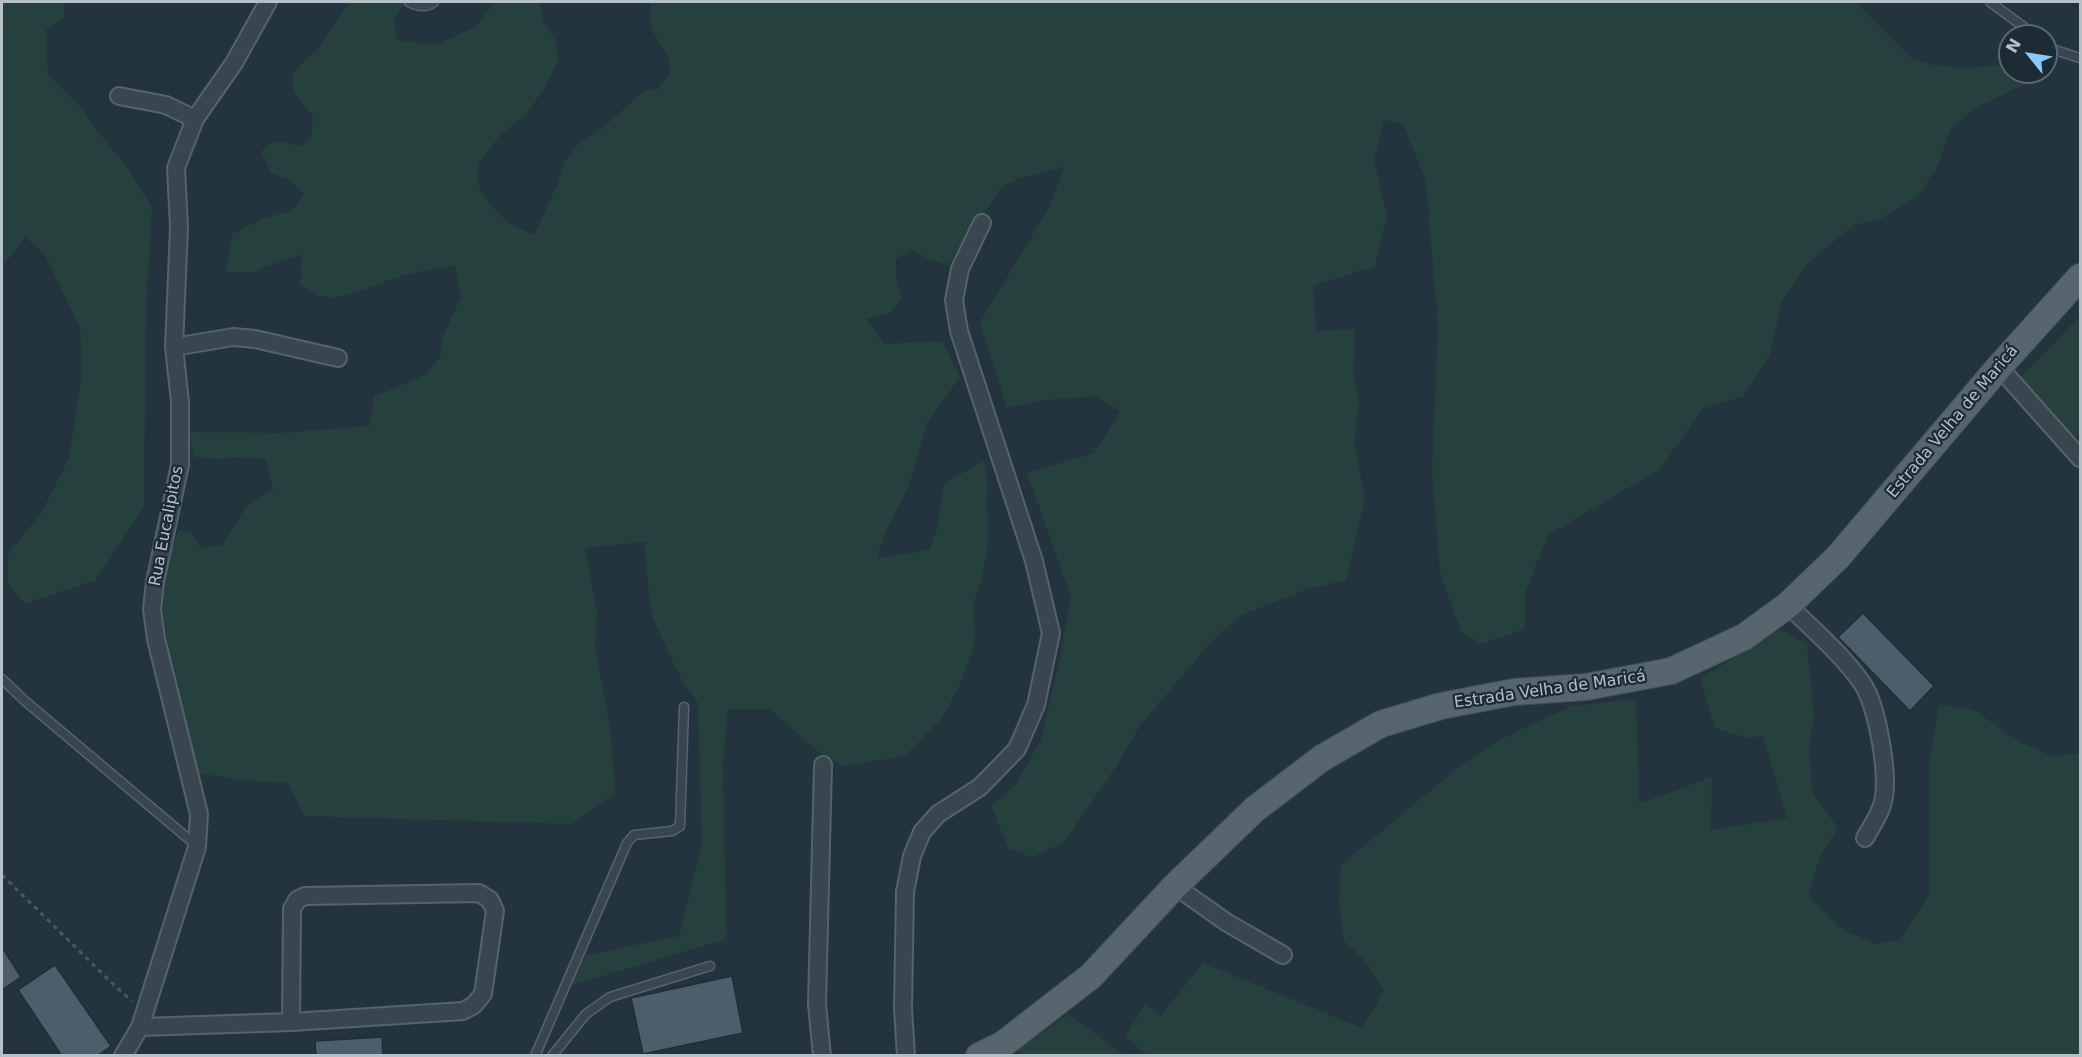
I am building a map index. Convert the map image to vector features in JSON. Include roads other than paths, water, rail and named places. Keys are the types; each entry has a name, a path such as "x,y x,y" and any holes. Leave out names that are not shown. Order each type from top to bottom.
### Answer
{"main road":[{"name":"Estrada Velha de Maricá","path":"979,1056 1002,1045 1091,976 1175,886 1255,809 1322,758 1381,724 1441,706 1514,692 1586,687 1671,671 1743,637 1788,605 1838,557 1999,367 2080,277"}],"street":[{"name":"Rua Eucalipitos","path":"123,1056 143,1019 197,847 199,814 156,639 152,609 155,582 180,465 180,402 174,346 179,227 176,168 195,119 234,63 268,2"},
{"path":"119,96 166,105 195,119"},
{"path":"906,1056 903,1009 905,892 912,856 922,832 938,814 980,787 1017,749 1036,705 1051,633 1034,561 959,331 954,300 960,269 982,223"},
{"path":"174,346 233,337 255,339 338,358"},
{"path":"1999,367 2080,458"},
{"path":"1788,605 1844,660 1857,676 1863,684 1874,711 1883,759 1885,788 1882,805 1865,838"},
{"path":"822,765 817,1004 822,1056"},
{"path":"1175,886 1226,922 1283,955"},
{"path":"143,1019 291,1022 463,1011 474,1005 483,994 495,911 490,900 479,893 305,896 297,900 292,909 291,1022"}],"lane":[{"path":"409,2 421,6 428,6 434,2"},
{"path":"1990,2 2020,24"},
{"path":"2058,51 2080,58"},
{"path":"2,679 197,847"},
{"path":"535,1056 627,843 634,835 672,831 680,826 684,707"},
{"path":"552,1056 586,1014 610,997 710,966"}]}
